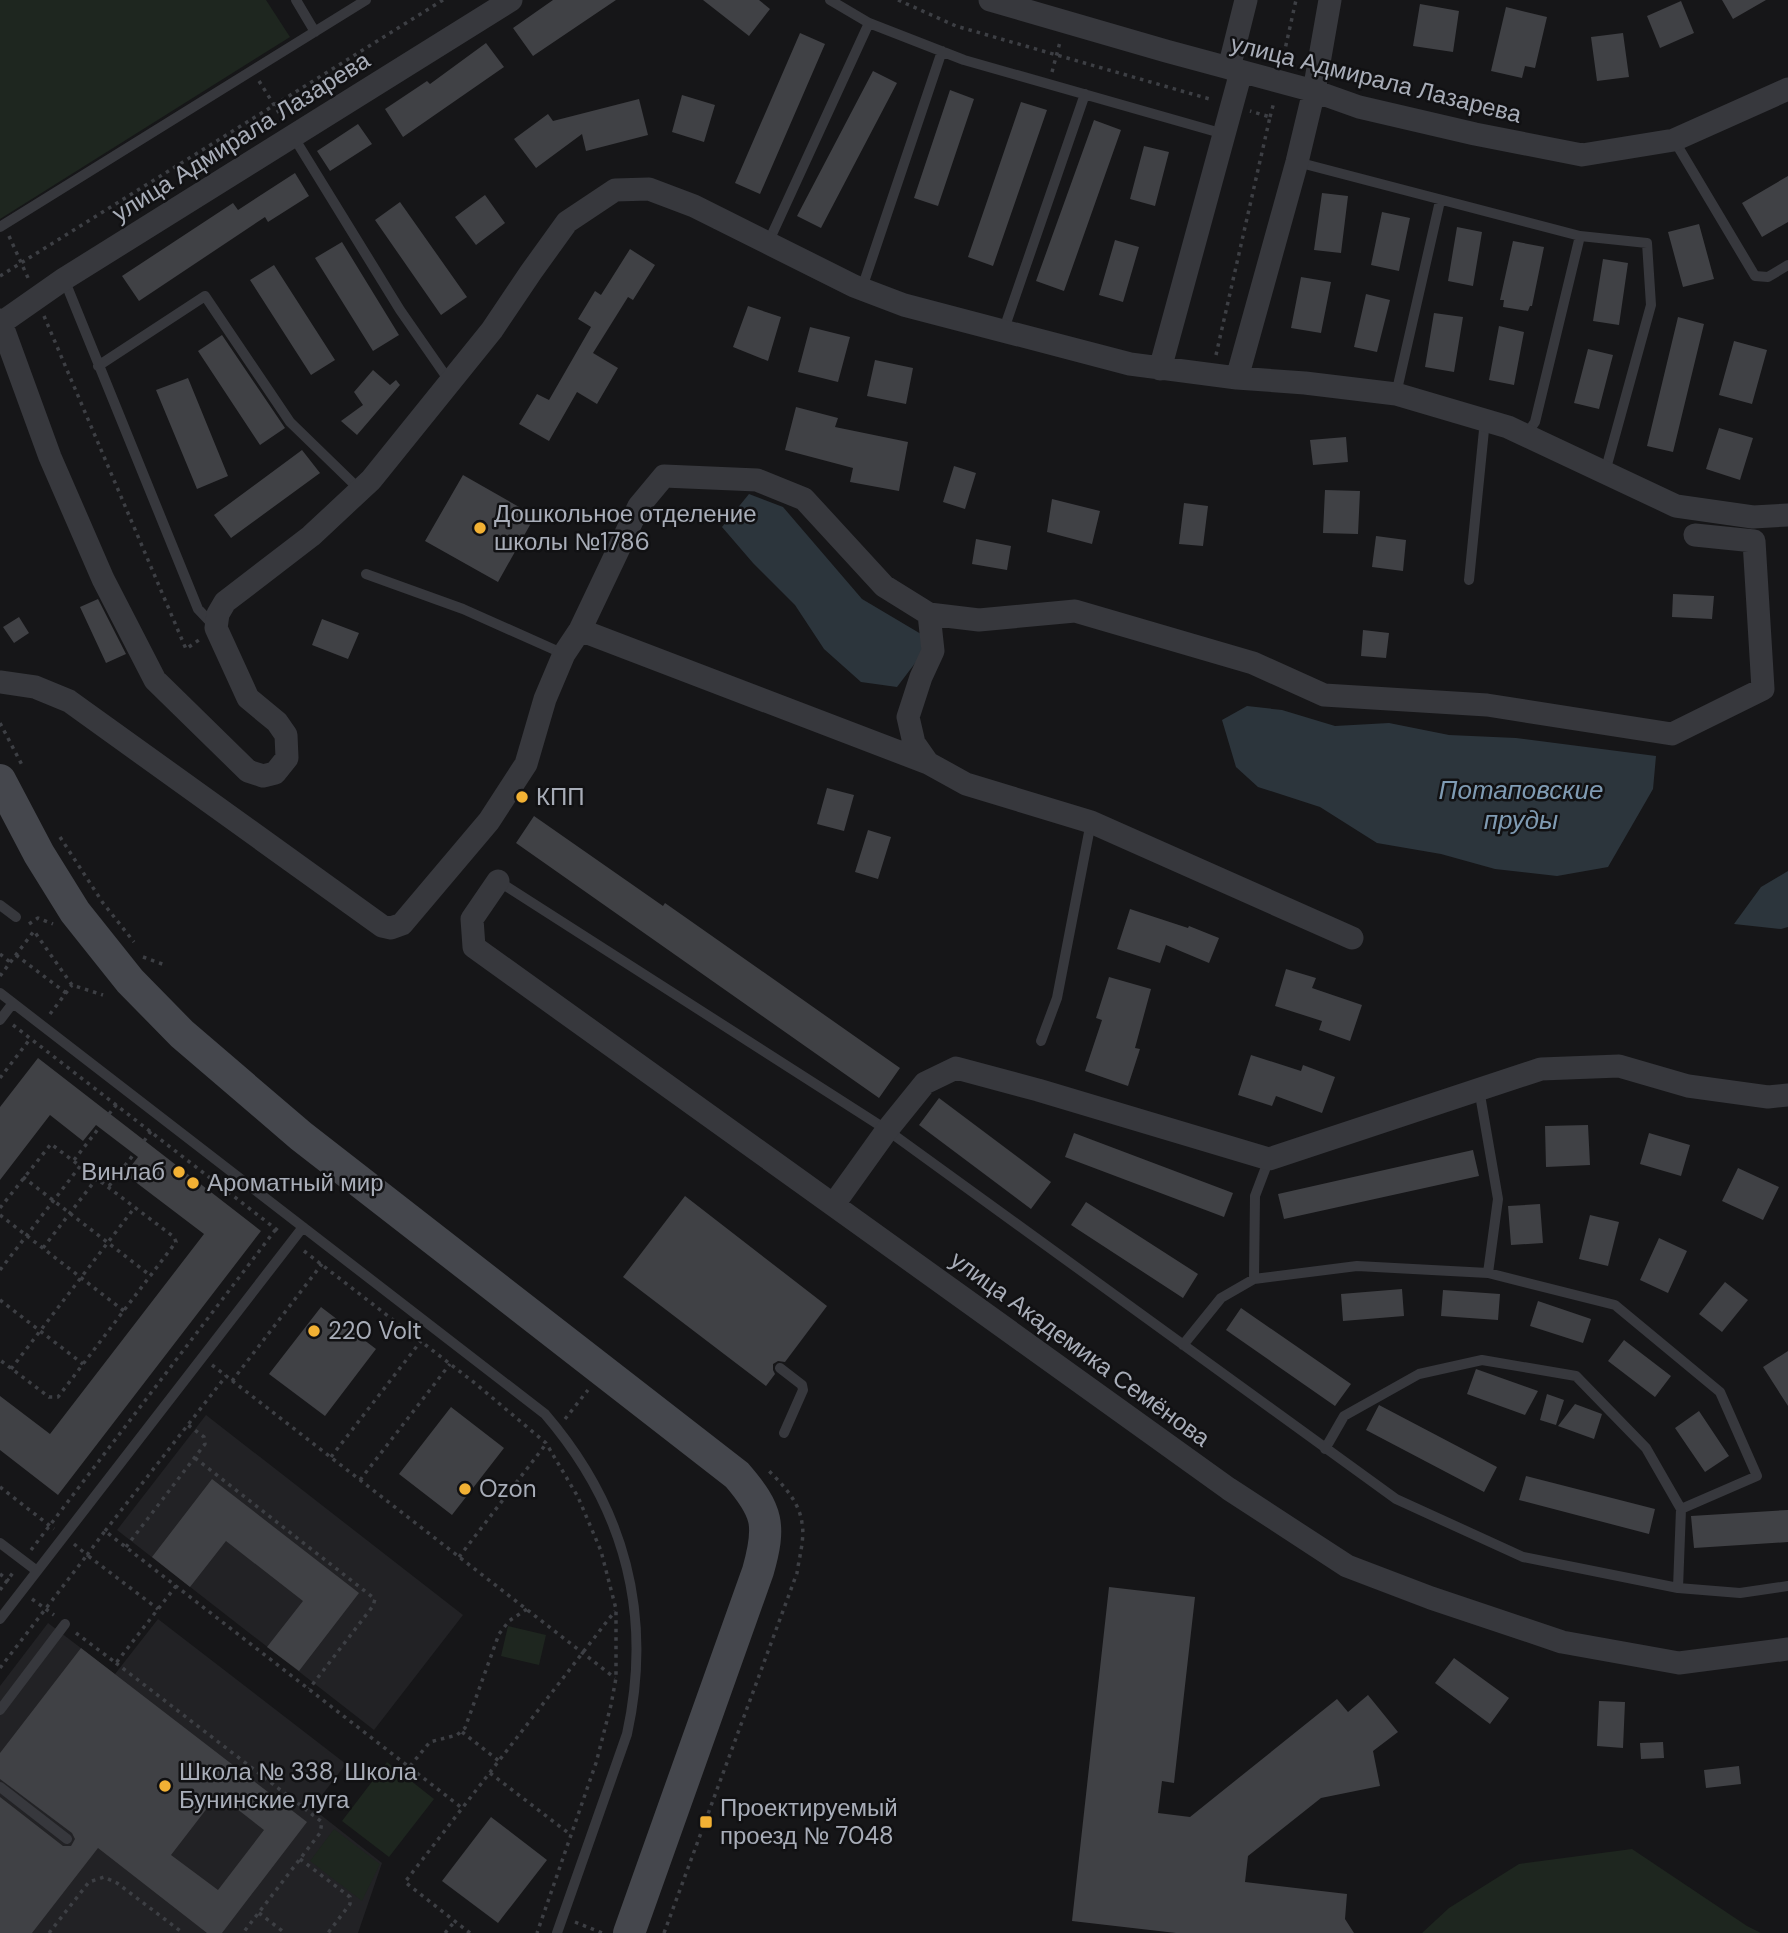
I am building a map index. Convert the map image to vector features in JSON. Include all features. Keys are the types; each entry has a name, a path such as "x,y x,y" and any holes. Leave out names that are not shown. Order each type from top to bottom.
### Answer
{"main road":[{"path":"0,780 39,854 75,912 109,957 158,1011 301,1136 737,1475 757,1497 765,1522 765,1548 629,1933"}],"street":[{"name":"улица Адмирала Лазарева","path":"1,321 511,0"},
{"name":"улица Адмирала Лазарева","path":"990,0 1314,91 1359,107 1582,155 1674,140 1788,89"},
{"path":"1160,369 1232,106 1245,0"},
{"path":"1237,378 1297,162 1314,91 1330,0"},
{"path":"1,321 50,457 97,567 155,680 248,771 263,776 275,773 287,758 286,735 277,722 248,698 217,621 225,602 311,536 360,490 492,330 567,222 615,190 649,189 694,206 862,288 904,305 1130,364 1396,394 1508,426 1676,506 1753,517 1788,515"},
{"path":"0,682 35,687 69,701 382,926 391,928 402,924 489,821 526,764 545,699 564,654 580,630 639,506 664,477 757,480 804,499 884,586 929,614 979,621 1075,611 1253,663 1324,695 1487,705 1672,734 1763,689 1754,541 1695,535"},
{"path":"928,763 914,743 908,717 920,677 933,650 929,614"},
{"path":"580,630 928,763 966,784 1091,822 1352,938"},
{"name":"улица Академика Семёнова","path":"498,881 472,919 474,947 1228,1489 1347,1566 1431,1598 1562,1642 1679,1663 1788,1649"},
{"path":"834,1204 887,1130 925,1083 956,1068 1269,1159 1541,1069 1619,1066 1688,1086 1768,1097 1788,1095"}],"lane":[{"path":"296,0 316,32"},
{"path":"2,226 366,0"},
{"path":"830,0 869,23 942,51 1224,134"},
{"path":"768,243 869,23"},
{"path":"862,288 942,51"},
{"path":"1004,329 1085,94"},
{"path":"293,136 400,310 450,382"},
{"path":"1674,140 1755,276 1768,277 1788,265"},
{"path":"1297,162 1580,236 1647,243 1651,305 1604,473"},
{"path":"1396,394 1440,201"},
{"path":"1526,435 1535,422 1580,236"},
{"path":"64,279 198,609 217,621"},
{"path":"98,366 205,296 290,422 360,490"},
{"path":"1469,580 1485,420"},
{"path":"366,574 463,608 564,654"},
{"path":"1041,1041 1057,998 1091,822"},
{"path":"498,881 887,1130 1396,1499 1523,1557 1678,1588 1740,1593 1788,1586"},
{"path":"0,905 16,917"},
{"path":"0,993 545,1414 579,1456 612,1518 631,1583 636,1615 637,1653 634,1696 627,1734 556,1933"},
{"path":"1,1018 13,1003"},
{"path":"1479,1089 1498,1199 1488,1273"},
{"path":"1254,1279 1255,1196 1269,1159"},
{"path":"0,1619 303,1227"},
{"path":"1183,1345 1221,1298 1254,1279 1357,1266 1488,1273 1615,1305 1720,1392 1757,1476 1681,1509"},
{"path":"1325,1449 1344,1416 1419,1374 1482,1360 1576,1376 1646,1448 1681,1509 1678,1588"},
{"path":"780,1368 802,1385 803,1390 784,1433"},
{"path":"0,1543 37,1571"},
{"path":"0,1710 65,1624"},
{"path":"0,1787 67,1839"}],"path":[{"path":"0,276 443,0"},
{"path":"898,0 956,26 1270,117"},
{"path":"1211,375 1296,0"},
{"path":"1049,84 1065,22"},
{"path":"253,71 293,136"},
{"path":"2,226 37,298 186,649 217,621"},
{"path":"0,976 34,931 72,985 103,995"},
{"path":"0,954 10,962"},
{"path":"16,955 66,993"},
{"path":"1,1018 450,1364 546,1443 567,1476 590,1521 607,1571 616,1609 616,1678 605,1735 537,1933"},
{"path":"74,1160 99,1128"},
{"path":"0,1208 49,1144 54,1144 174,1237 176,1242 58,1397 53,1398 0,1360"},
{"path":"109,1186 134,1154"},
{"path":"0,1270 81,1165"},
{"path":"23,1177 151,1276"},
{"path":"43,1249 97,1178"},
{"path":"11,1368 135,1207"},
{"path":"0,1215 124,1311"},
{"path":"0,1590 276,1229"},
{"path":"232,1381 322,1264"},
{"path":"0,1300 83,1364"},
{"path":"331,1457 421,1341"},
{"path":"202,1357 616,1678"},
{"path":"360,1480 450,1364"},
{"path":"0,1668 226,1376"},
{"path":"459,1557 587,1390"},
{"path":"126,1547 195,1458 205,1441 204,1437 188,1425"},
{"path":"195,1458 375,1599 373,1606 309,1689"},
{"path":"0,1487 158,1609"},
{"path":"106,1531 463,1808"},
{"path":"0,1574 317,1817 323,1828 243,1933"},
{"path":"116,1663 176,1586"},
{"path":"410,1767 430,1742 461,1732 470,1718 499,1634 509,1621 527,1609"},
{"path":"470,1933 405,1882 616,1609"},
{"path":"461,1732 499,1761"},
{"path":"490,1773 571,1835"},
{"path":"300,1858 350,1897 350,1904 328,1933"},
{"path":"49,1933 89,1882 104,1877 117,1883 183,1933"},
{"path":"259,1913 285,1933"},
{"path":"562,1917 602,1933"},
{"path":"445,1933 455,1921"}],"shaded area":[{"path":"0,0 266,0 290,37 0,219"},
{"path":"206,1415 463,1615 374,1730 117,1530"},
{"name":"Школа № 338, Школа Бунинские луга","path":"158,1619 346,1764 312,1808 382,1863 358,1933 0,1933 0,1686 48,1623 115,1674"},
{"path":"508,1626 546,1635 539,1665 501,1656"},
{"path":"387,1762 434,1799 389,1857 342,1821"},
{"path":"334,1829 380,1864 362,1901 310,1861"},
{"path":"1632,1849 1761,1933 1422,1933 1449,1908 1519,1864"}],"water":[{"path":"749,494 783,507 862,599 921,634 922,654 897,687 861,682 824,649 795,605 722,527"},
{"name":"Потаповские пруды","path":"1247,706 1282,710 1335,726 1389,723 1449,735 1516,738 1656,756 1653,789 1608,867 1557,876 1495,869 1441,854 1377,843 1320,807 1258,787 1236,767 1222,720"},
{"path":"1788,871 1788,927 1781,929 1734,924 1761,887"}],"building":[{"path":"553,0 616,0 533,56 513,28"},
{"path":"703,0 759,0 770,9 749,36"},
{"path":"1722,0 1766,0 1733,19"},
{"path":"1681,1 1694,33 1660,48 1647,16"},
{"path":"1420,4 1459,11 1453,52 1413,46"},
{"path":"1506,7 1547,17 1535,68 1525,66 1522,78 1491,71"},
{"path":"800,33 825,44 760,194 735,183"},
{"path":"1623,33 1629,77 1597,81 1591,37"},
{"path":"486,43 504,67 403,137 385,109 427,81 430,84"},
{"path":"873,71 897,83 821,228 797,216"},
{"path":"950,90 974,99 938,206 914,198"},
{"path":"682,95 715,105 704,142 672,132"},
{"path":"639,99 648,135 586,151 582,134 536,168 514,139 548,114 553,121"},
{"path":"1021,102 1047,110 993,266 968,257"},
{"path":"1094,120 1121,130 1064,291 1036,281"},
{"path":"358,124 372,144 330,171 317,151"},
{"path":"1144,146 1169,152 1155,206 1130,199"},
{"path":"295,173 309,196 268,222 265,217 139,301 122,276 233,203 238,210"},
{"path":"1788,176 1788,222 1762,237 1742,203"},
{"path":"1322,193 1348,196 1341,253 1314,250"},
{"path":"485,195 505,223 476,245 455,217"},
{"path":"400,202 467,297 441,315 375,220"},
{"path":"1382,212 1410,218 1399,271 1371,265"},
{"path":"1699,224 1714,279 1683,287 1668,232"},
{"path":"1457,227 1482,232 1473,286 1448,281"},
{"path":"1115,240 1139,247 1123,302 1099,295"},
{"path":"1513,241 1544,247 1532,306 1528,311 1503,307 1504,300 1500,300"},
{"path":"342,242 399,335 373,351 315,258"},
{"path":"630,249 655,265 633,300 628,297 593,353 618,368 597,404 577,392 549,441 519,424 537,394 549,400 591,327 578,319 595,291 601,295"},
{"path":"1603,259 1628,263 1619,325 1593,321"},
{"path":"274,265 335,360 311,375 250,280"},
{"path":"1301,277 1331,282 1321,333 1291,328"},
{"path":"1366,294 1390,300 1377,352 1354,347"},
{"path":"748,306 781,317 768,361 733,347"},
{"path":"1434,313 1463,317 1454,372 1425,367"},
{"path":"1678,317 1704,324 1673,452 1647,446"},
{"path":"1499,326 1524,332 1514,385 1489,380"},
{"path":"810,327 850,337 838,382 798,372"},
{"path":"222,335 285,428 260,445 198,351"},
{"path":"1734,341 1767,350 1752,404 1719,395"},
{"path":"1588,349 1613,355 1599,409 1574,403"},
{"path":"875,360 913,368 906,404 867,396"},
{"path":"373,370 390,385 396,380 400,385 357,435 341,421 363,405 354,392"},
{"path":"188,378 228,476 197,489 156,390"},
{"path":"796,407 838,418 835,427 908,442 899,491 850,482 853,468 785,450"},
{"path":"1719,428 1753,438 1740,480 1706,469"},
{"path":"1346,437 1348,462 1313,465 1310,440"},
{"path":"302,450 320,473 231,538 214,515"},
{"path":"954,466 976,473 965,509 943,502"},
{"name":"Дошкольное отделение школы №1786","path":"463,475 535,516 498,582 425,541"},
{"path":"1325,490 1360,491 1358,534 1323,533"},
{"path":"1052,499 1100,511 1092,544 1047,532"},
{"path":"1184,503 1208,506 1203,546 1179,544"},
{"path":"1376,536 1406,540 1403,571 1372,567"},
{"path":"976,539 1011,546 1007,570 972,564"},
{"path":"1673,594 1714,596 1712,619 1672,617"},
{"path":"98,599 126,654 106,663 80,607"},
{"path":"19,617 29,633 14,643 3,627"},
{"path":"322,619 359,633 348,659 312,645"},
{"path":"1363,630 1389,633 1386,658 1361,656"},
{"path":"827,788 854,795 844,831 817,824"},
{"path":"534,816 663,906 665,903 900,1068 879,1098 516,843"},
{"path":"868,830 891,837 878,879 855,872"},
{"path":"1130,909 1188,928 1189,926 1219,938 1209,963 1166,945 1160,963 1117,949"},
{"path":"1286,969 1316,978 1312,988 1362,1005 1350,1041 1319,1030 1322,1021 1275,1006"},
{"path":"1109,977 1151,989 1135,1048 1140,1049 1128,1086 1085,1071 1102,1020 1096,1018"},
{"path":"1251,1055 1301,1071 1303,1065 1335,1077 1322,1113 1276,1096 1272,1106 1238,1095"},
{"path":"38,1058 261,1231 58,1495 0,1450 0,1396 50,1434 204,1234 125,1174 138,1157 96,1125 83,1141 50,1115 0,1180 0,1107"},
{"path":"939,1098 1051,1182 1031,1209 919,1125"},
{"path":"1588,1125 1590,1165 1546,1167 1545,1126"},
{"path":"1074,1133 1233,1193 1224,1217 1065,1157"},
{"path":"1649,1133 1690,1145 1681,1176 1640,1164"},
{"path":"1473,1150 1479,1176 1284,1219 1278,1194"},
{"path":"1738,1168 1779,1187 1763,1220 1722,1201"},
{"path":"685,1196 827,1306 785,1362 778,1361 773,1364 775,1374 766,1386 623,1277"},
{"path":"1086,1202 1198,1274 1183,1298 1071,1225"},
{"path":"1540,1204 1543,1243 1511,1245 1508,1206"},
{"path":"1590,1215 1619,1222 1608,1266 1579,1259"},
{"path":"1659,1238 1687,1251 1668,1293 1640,1280"},
{"path":"1725,1282 1748,1300 1722,1332 1699,1314"},
{"path":"1402,1289 1404,1316 1343,1321 1341,1294"},
{"path":"1443,1290 1500,1294 1498,1320 1441,1316"},
{"path":"1538,1301 1591,1319 1583,1343 1530,1326"},
{"path":"321,1307 376,1349 325,1416 269,1374"},
{"path":"1241,1308 1351,1384 1335,1406 1226,1330"},
{"path":"1624,1340 1671,1376 1655,1397 1608,1361"},
{"path":"1788,1351 1788,1406 1763,1367"},
{"path":"1476,1369 1538,1391 1525,1415 1467,1394"},
{"path":"1547,1394 1564,1400 1556,1425 1540,1420"},
{"path":"1575,1404 1602,1414 1594,1439 1558,1426"},
{"path":"1379,1405 1497,1467 1484,1492 1366,1430"},
{"path":"451,1407 504,1448 452,1515 399,1474"},
{"path":"1699,1411 1729,1456 1705,1472 1675,1428"},
{"path":"1526,1476 1655,1509 1649,1534 1519,1500"},
{"path":"212,1479 359,1593 299,1671 267,1647 303,1601 226,1541 190,1587 152,1557"},
{"path":"1788,1510 1788,1542 1694,1548 1691,1516"},
{"path":"1109,1587 1195,1597 1174,1783 1162,1781 1158,1813 1190,1817 1337,1699 1348,1712 1368,1695 1398,1732 1373,1751 1380,1786 1321,1798 1248,1856 1245,1882 1347,1894 1345,1919 1354,1933 1176,1933 1072,1921"},
{"path":"81,1648 307,1822 222,1933 207,1933 98,1848 32,1933 0,1933 0,1797 63,1846 71,1846 75,1839 72,1833 0,1779 0,1753","holes":["218,1794 264,1830 218,1890 171,1855"]},
{"path":"1454,1658 1509,1698 1490,1724 1435,1683"},
{"path":"1599,1701 1625,1702 1623,1748 1597,1746"},
{"path":"1663,1742 1664,1758 1641,1759 1640,1743"},
{"path":"1739,1766 1741,1784 1706,1788 1704,1770"},
{"path":"491,1817 547,1860 498,1923 442,1881"}],"place":[{"name":"Дошкольное отделение школы №1786","path":"480,528"},
{"name":"КПП","path":"522,797"},
{"name":"Винлаб","path":"179,1172"},
{"name":"Ароматный мир","path":"193,1183"},
{"name":"220 Volt","path":"314,1331"},
{"name":"Ozon","path":"465,1489"},
{"name":"Школа № 338, Школа Бунинские луга","path":"165,1786"},
{"name":"Проектируемый проезд № 7048","path":"706,1822"}]}
